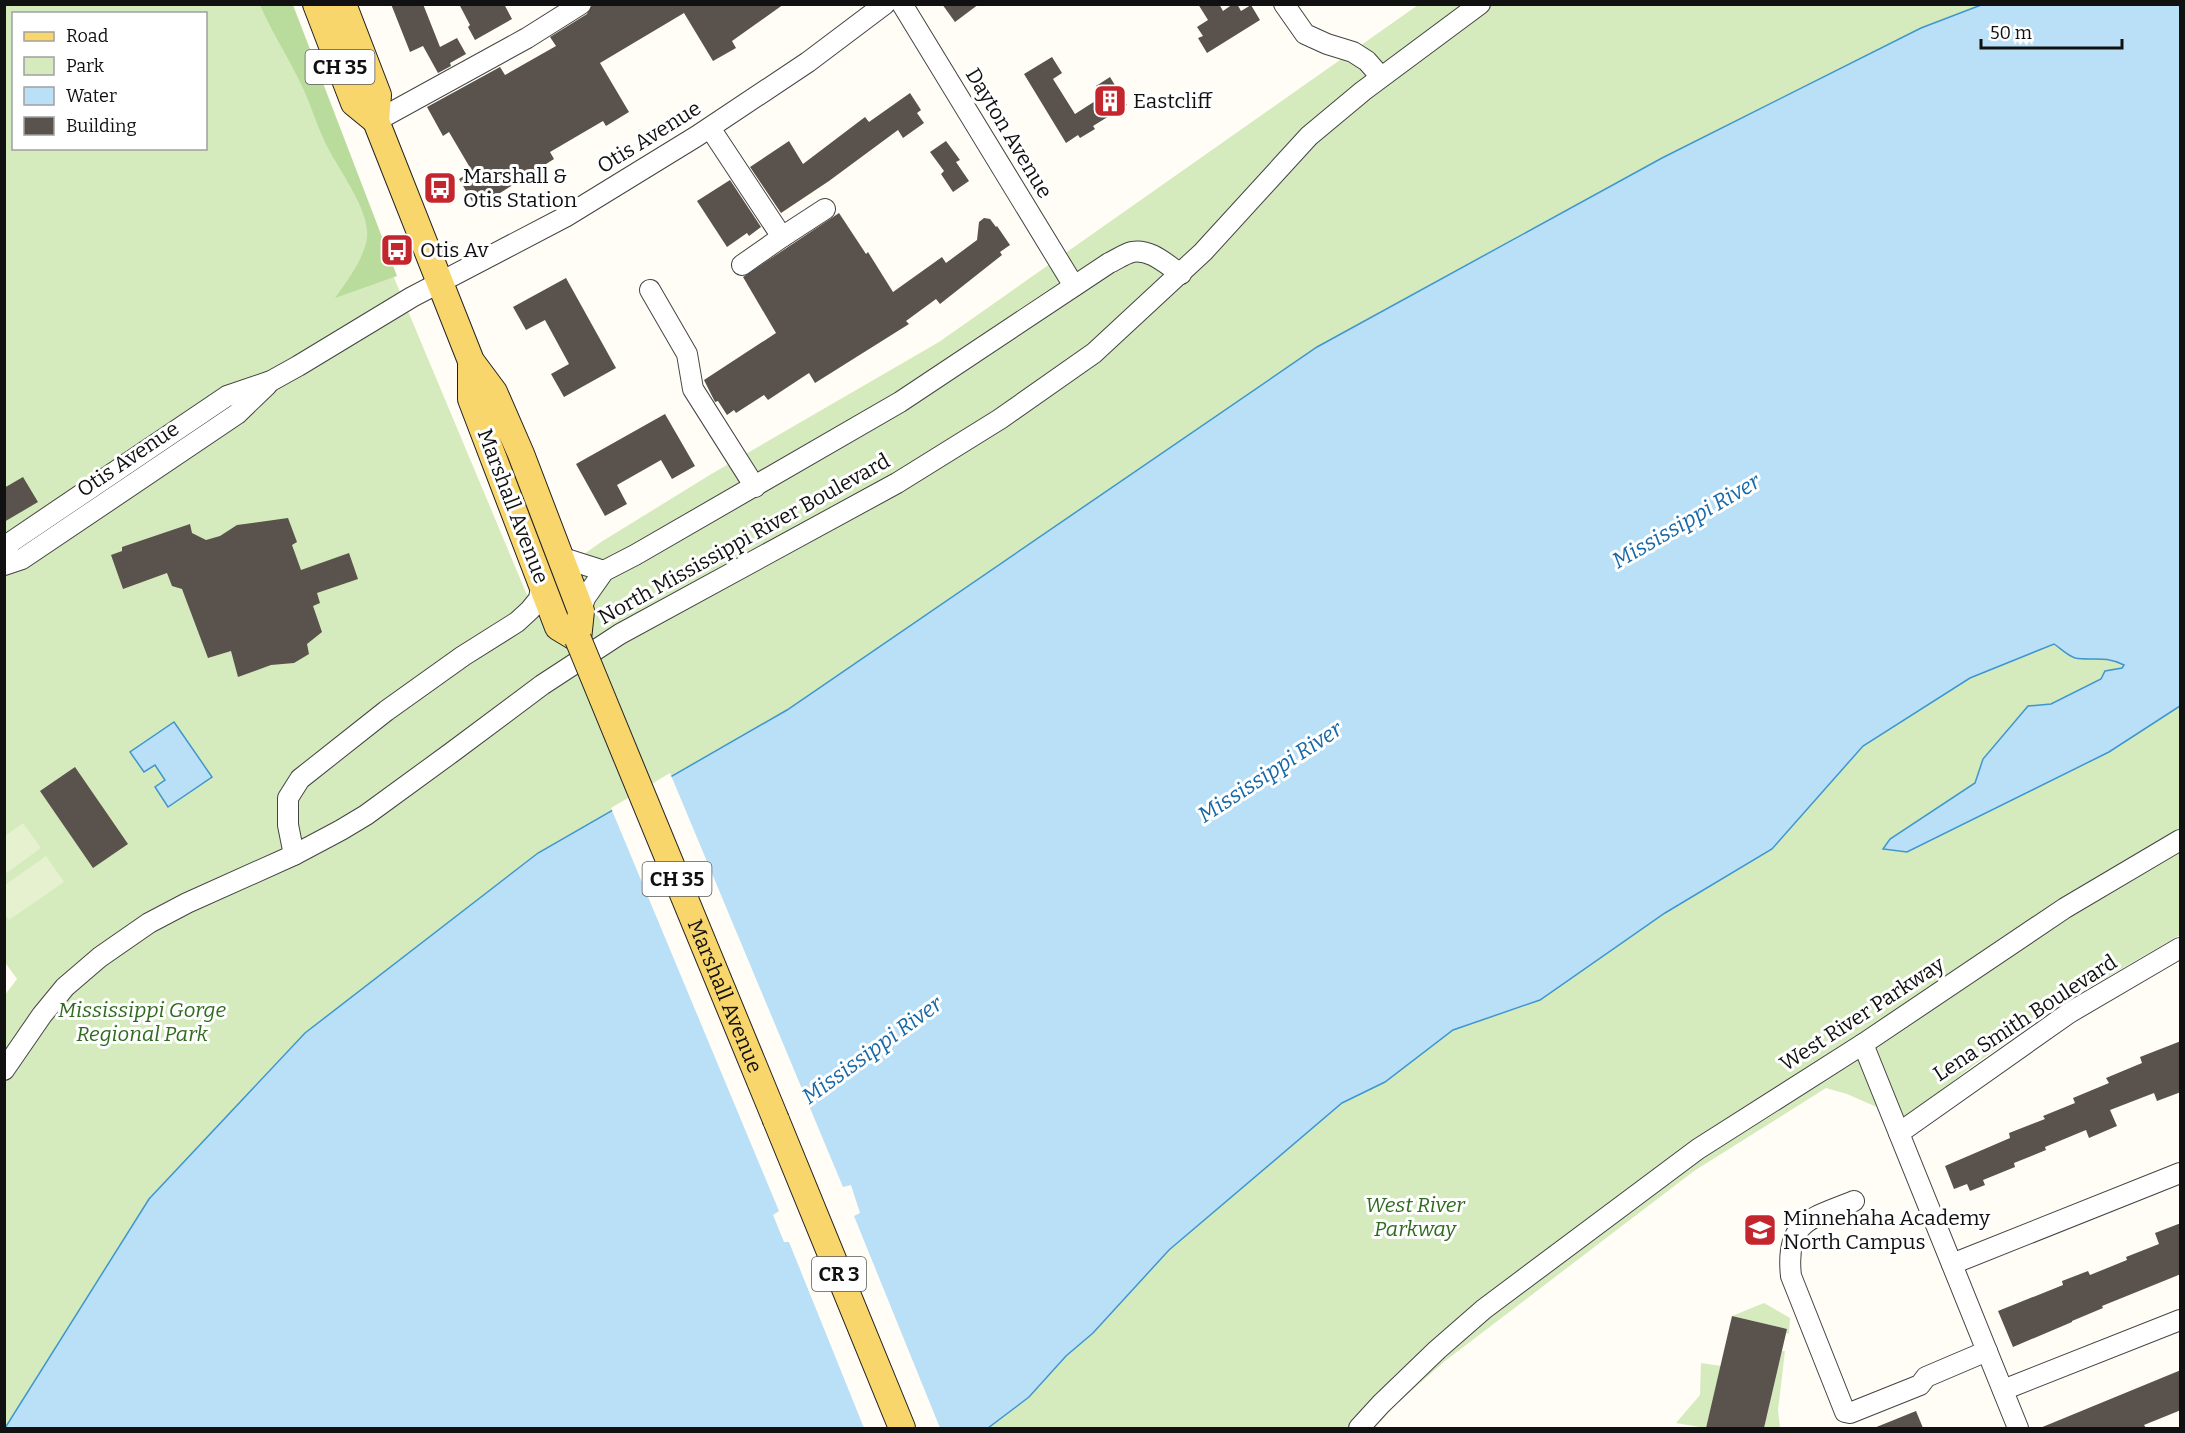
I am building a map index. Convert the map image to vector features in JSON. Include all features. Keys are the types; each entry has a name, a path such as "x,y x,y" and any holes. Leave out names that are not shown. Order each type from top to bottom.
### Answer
{"main road":[{"name":"Marshall Avenue","path":"316,4 354,103 376,121"},
{"name":"Marshall Avenue","path":"343,4 378,95 376,121 471,362 494,392 521,454 581,611 568,633"},
{"name":"Marshall Avenue","path":"471,362 471,399 542,580 568,633 776,1120"},
{"name":"CR 3","path":"776,1120 902,1428"}],"street":[{"path":"376,121 527,38 581,4"},
{"name":"Otis Avenue","path":"4,553 11,542 227,396 271,381 441,282 565,217 710,128 808,62 885,4"},
{"name":"Dayton Avenue","path":"902,4 1074,286"},
{"path":"1284,4 1305,34 1353,52 1367,61 1382,77"},
{"name":"North Mississippi River Boulevard","path":"5,1070 42,1015 65,987 100,957 149,922 294,855 366,815 542,685 620,634 897,483 1000,419 1094,353 1181,274 1309,136 1382,77 1480,4"},
{"path":"710,128 782,237"},
{"path":"742,265 825,209"},
{"path":"581,611 585,598 604,571 755,487 900,402 1109,263 1131,252 1142,252 1153,255 1181,274"},
{"path":"650,290 687,354 693,390 755,487"},
{"name":"Otis Avenue","path":"4,565 22,559 237,414 271,381"},
{"path":"560,557 604,571"},
{"path":"294,855 288,825 288,798 300,779 405,697 517,622 539,599 542,580"},
{"path":"517,622 568,633"},
{"name":"West River Parkway","path":"1359,1428 1437,1350 1484,1309 1698,1149 1863,1044 2065,908 2181,840"},
{"name":"Lena Smith Boulevard","path":"1899,1133 2069,1013 2181,948"},
{"path":"1863,1044 2018,1428"},
{"path":"1952,1264 2181,1173"},
{"path":"1854,1201 1809,1219 1798,1229 1791,1243 1789,1259 1791,1276 1845,1412 1850,1413 1920,1385 1926,1377 1987,1351"},
{"path":"2003,1390 2181,1320"}],"green space":[{"name":"Mississippi Gorge Regional Park","path":"5,5 289,5 392,273 527,595 601,542 713,473 939,342 1418,5 1981,5 1921,28 1662,158 1317,347 787,710 538,853 305,1033 149,1199 5,1428 4,996 17,979 4,961"},
{"path":"260,5 293,5 397,276 335,298 362,254 367,238 367,227 354,192 325,142 302,86"},
{"name":"West River Parkway","path":"2054,644 2073,658 2097,657 2124,664 2123,668 2106,671 2101,679 2051,704 2028,707 1983,759 1975,783 1890,839 1883,849 2109,752 2180,706 2180,935 2062,1003 1975,1064 1904,1119 1847,1094 1826,1088 1694,1171 1445,1361 1394,1406 1375,1428 988,1428 1029,1397 1066,1356 1093,1333 1169,1250 1343,1103 1385,1082 1453,1030 1540,1000 1665,913 1772,849 1863,746 1970,678"},
{"path":"23,823 41,848 5,874 5,836"},
{"path":"46,856 64,882 9,920 5,914 5,885"},
{"path":"1764,1303 1790,1318 1789,1334 1786,1333 1787,1329 1732,1316"},
{"path":"1782,1351 1785,1351 1778,1410 1780,1428 1764,1428"},
{"path":"1701,1363 1721,1366 1706,1428 1676,1423 1700,1395"}],"water":[{"name":"Mississippi River","path":"1981,5 2180,5 2180,706 2109,752 1907,852 1883,849 1890,839 1975,783 1983,759 2028,706 2051,704 2101,679 2105,671 2122,668 2124,665 2104,659 2075,658 2054,644 1970,678 1863,746 1772,849 1665,913 1540,1000 1453,1030 1385,1082 1342,1103 1169,1250 1093,1333 1066,1356 1029,1397 988,1428 5,1428 149,1199 305,1033 538,853 787,710 1317,347 1662,158 1921,28"},
{"path":"174,722 212,777 168,807 155,787 165,780 155,765 144,772 130,752"}],"pier":[{"path":"670,773 843,1187 851,1185 860,1213 854,1216 940,1428 864,1428 789,1242 784,1242 773,1215 779,1211 611,808"}],"building":[{"path":"391,4 423,4 440,47 457,38 466,54 438,73 423,46 410,52"},
{"path":"459,4 504,4 512,19 475,40"},
{"path":"593,4 784,4 732,41 736,48 713,61 684,13 600,63 629,112 606,126 603,121 550,152 554,159 476,208 459,179 472,171 449,132 443,136 427,107 500,67 505,75 556,46 550,37 587,14"},
{"path":"942,4 979,4 955,22"},
{"path":"1198,4 1219,4 1223,11 1233,4 1237,4 1241,11 1251,5 1260,20 1207,53 1198,38 1203,36 1197,27 1208,20"},
{"name":"Eastcliff","path":"1052,57 1062,73 1053,79 1075,114 1103,96 1096,86 1110,77 1127,105 1093,126 1095,129 1080,138 1078,135 1066,143 1024,74"},
{"path":"910,93 921,110 917,113 924,123 903,138 898,130 781,213 750,167 789,141 803,164 865,117 869,122"},
{"path":"946,141 960,160 956,162 969,181 953,192 941,174 944,171 930,152"},
{"path":"730,180 761,227 749,236 747,233 727,247 697,201"},
{"path":"839,213 866,254 868,252 893,292 942,257 946,263 977,240 979,222 984,218 990,219 997,226 1010,245 1000,252 1002,255 940,304 936,299 906,321 909,324 815,383 809,373 768,400 764,395 736,413 734,410 727,415 718,401 715,402 704,380 776,333 743,277"},
{"path":"566,278 616,368 564,397 551,374 569,364 545,320 526,330 513,307"},
{"path":"665,414 695,466 672,479 661,460 617,485 627,504 605,516 576,464"},
{"path":"23,477 38,502 4,522 4,488"},
{"path":"288,518 297,542 292,545 301,570 349,553 358,579 317,593 320,603 313,606 322,632 307,644 309,654 294,663 271,665 238,677 231,651 208,658 182,589 172,586 167,573 123,589 111,555 122,551 122,547 190,524 192,533 206,540 220,536 237,525"},
{"path":"75,767 128,844 93,868 40,791"},
{"path":"2181,1041 2181,1092 2157,1101 2154,1093 2110,1110 2117,1126 2089,1138 2086,1130 2045,1147 2046,1150 2014,1163 2015,1167 1983,1180 1985,1185 1970,1191 1967,1184 1954,1189 1945,1166 2010,1138 2009,1133 2045,1119 2043,1116 2075,1103 2073,1098 2109,1083 2106,1078 2142,1063 2140,1057"},
{"path":"2181,1223 2181,1274 2102,1306 2103,1308 2013,1347 1998,1311 2063,1285 2062,1281 2088,1271 2090,1275 2127,1260 2126,1257 2159,1244 2155,1233"},
{"path":"1732,1316 1787,1329 1764,1428 1706,1428"},
{"path":"2181,1370 2181,1410 2144,1425 2146,1428 2040,1428"},
{"path":"1916,1411 1923,1428 1874,1428"}],"place":[{"name":"Eastcliff","path":"1110,101"},
{"name":"Marshall & Otis Station","path":"440,188"},
{"name":"Otis Av","path":"397,250"},
{"name":"Minnehaha Academy North Campus","path":"1760,1230"}]}
